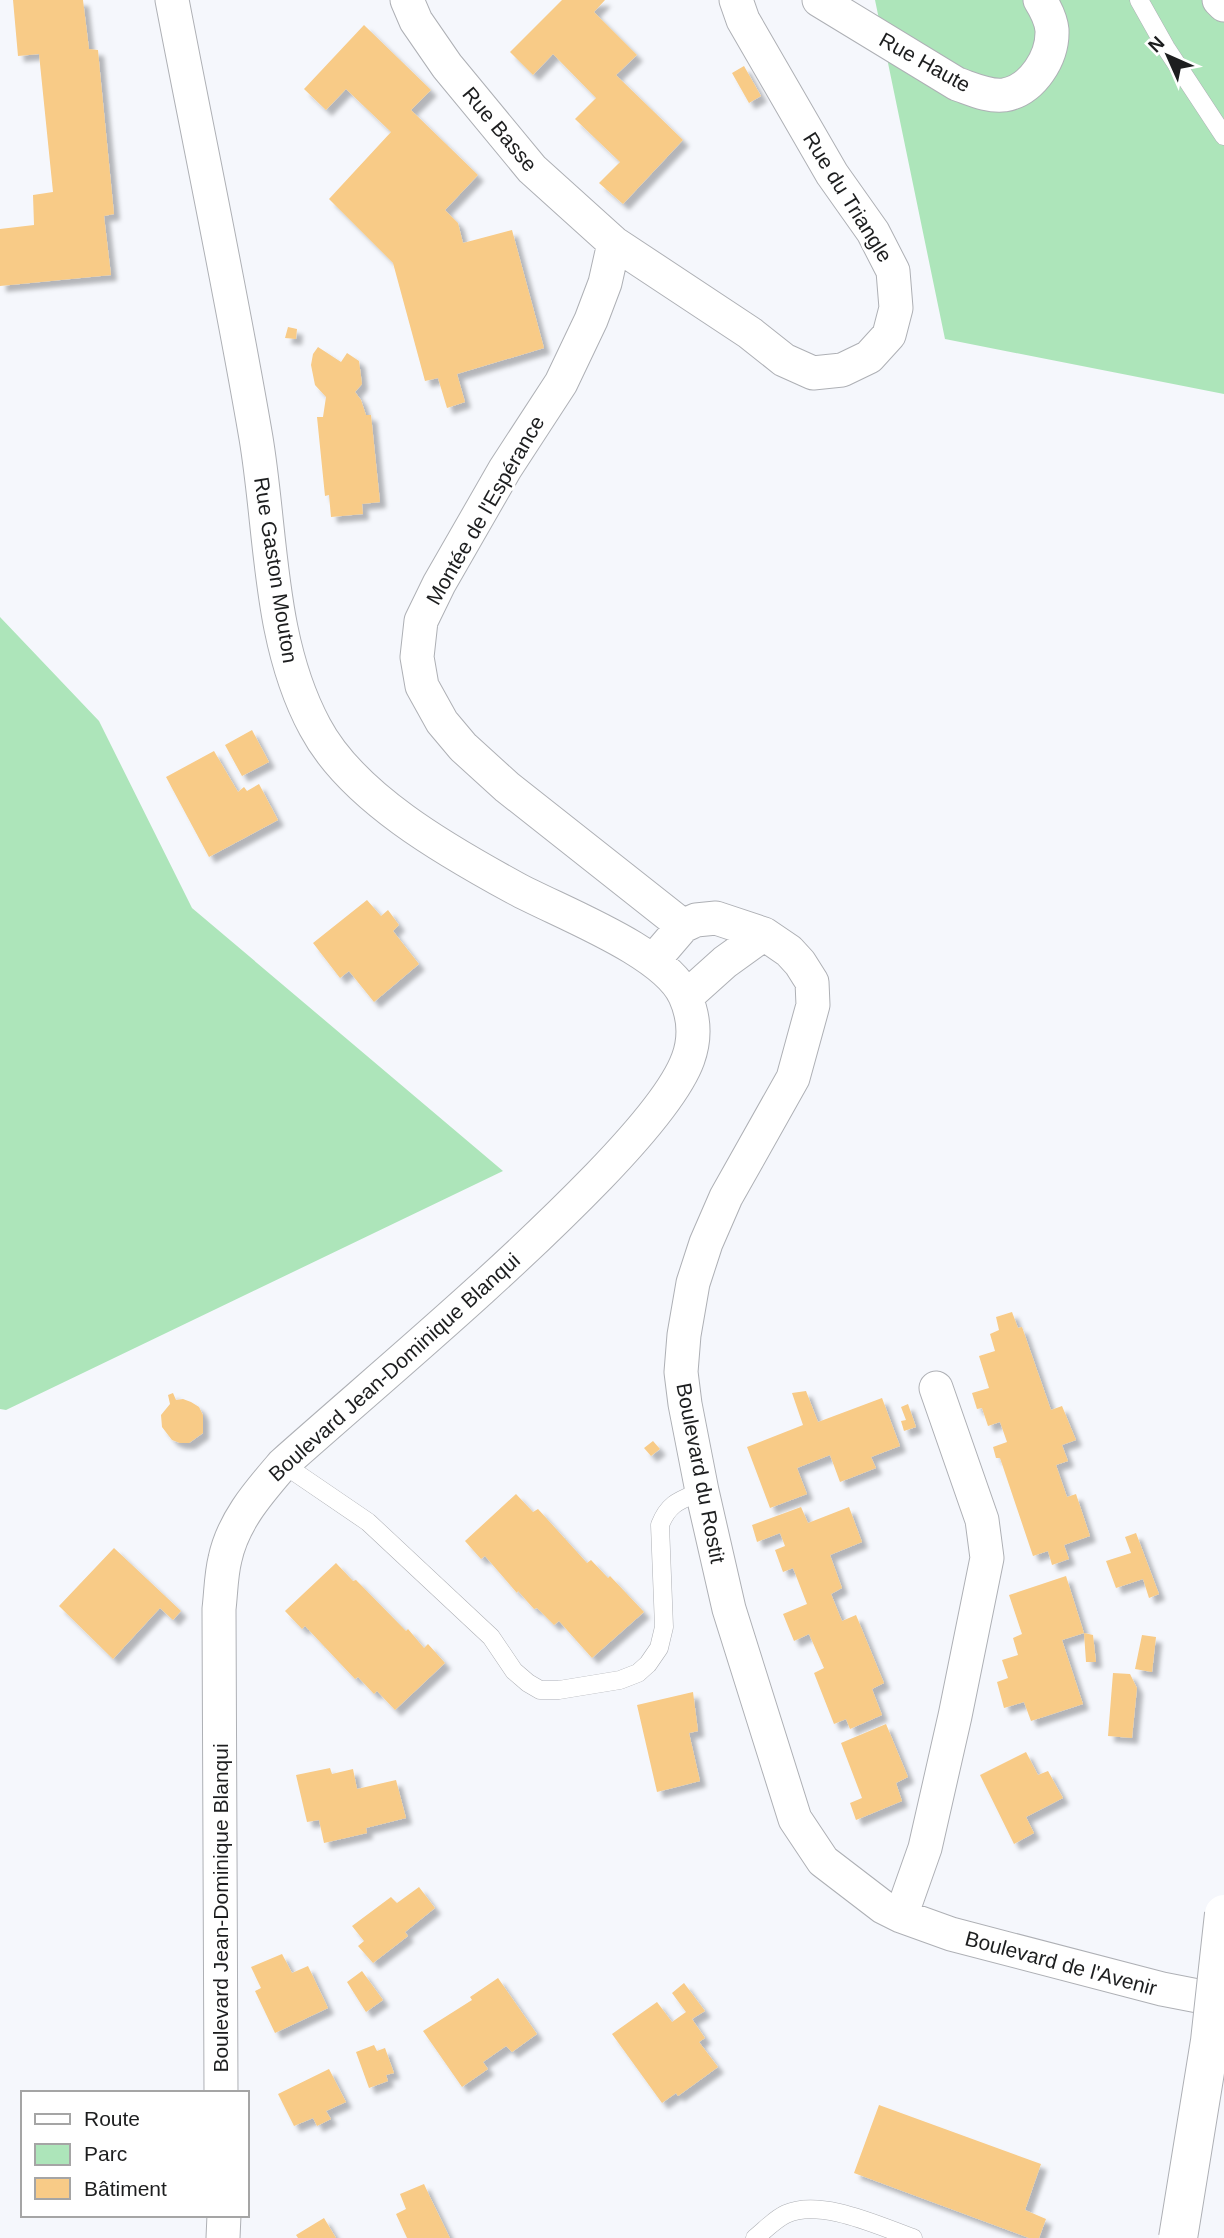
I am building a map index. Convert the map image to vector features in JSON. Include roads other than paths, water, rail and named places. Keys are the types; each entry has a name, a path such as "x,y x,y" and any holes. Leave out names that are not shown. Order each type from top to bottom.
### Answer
{"highway":[{"path":"1178,2238 1210,2040 1224,1914"}],"street":[{"name":"Rue Gaston Mouton","path":"172,0 256,439 281,630 297,690 317,732 341,766 414,828 469,863 542,903 611,936 653,961"},
{"name":"Rue Basse","path":"407,0 416,22 447,66 532,169 614,243"},
{"name":"Rue du Triangle","path":"614,243 724,315 784,360 813,373 842,370 869,357 888,335 896,308 893,271 873,232 832,174 758,48 736,0"},
{"name":"Rue Haute","path":"819,0 957,84 982,93 1005,95 1027,84 1041,70 1051,43 1052,27 1040,0"},
{"path":"1219,0 1224,5"},
{"name":"Montée de l'Espérance","path":"614,243 605,283 591,320 561,383 505,470 439,584 421,621 417,657 422,685 442,722 463,747 507,787 683,926"},
{"name":"Boulevard du Rostit","path":"683,926 696,919 716,918 764,933 800,962 812,982 813,1005 793,1077 726,1197 706,1243 693,1283 681,1372 702,1491 729,1609 795,1819 823,1861 883,1906 901,1916"},
{"path":"653,961 683,926"},
{"path":"686,997 725,962 764,933"},
{"name":"Boulevard Jean-Dominique Blanqui","path":"221,2091 219,1609 225,1557 240,1519 283,1464 492,1279 574,1201 625,1148 666,1096 688,1060 695,1028 686,997 678,983 653,961"},
{"path":"901,1916 925,1848 987,1558 982,1521 936,1388"},
{"name":"Boulevard de l'Avenir","path":"901,1916 951,1934 1162,1989 1224,2001"},
{"path":"223,2238 224,2217"}],"lane":[{"path":"1139,0 1166,48 1224,135"},
{"path":"283,1464 368,1522 491,1637 514,1671 540,1690 559,1690 620,1680 638,1673 648,1664 659,1648 664,1627 660,1525 665,1513 674,1503 702,1491"},
{"path":"755,2238 785,2214 805,2209 842,2213 913,2238"}]}
